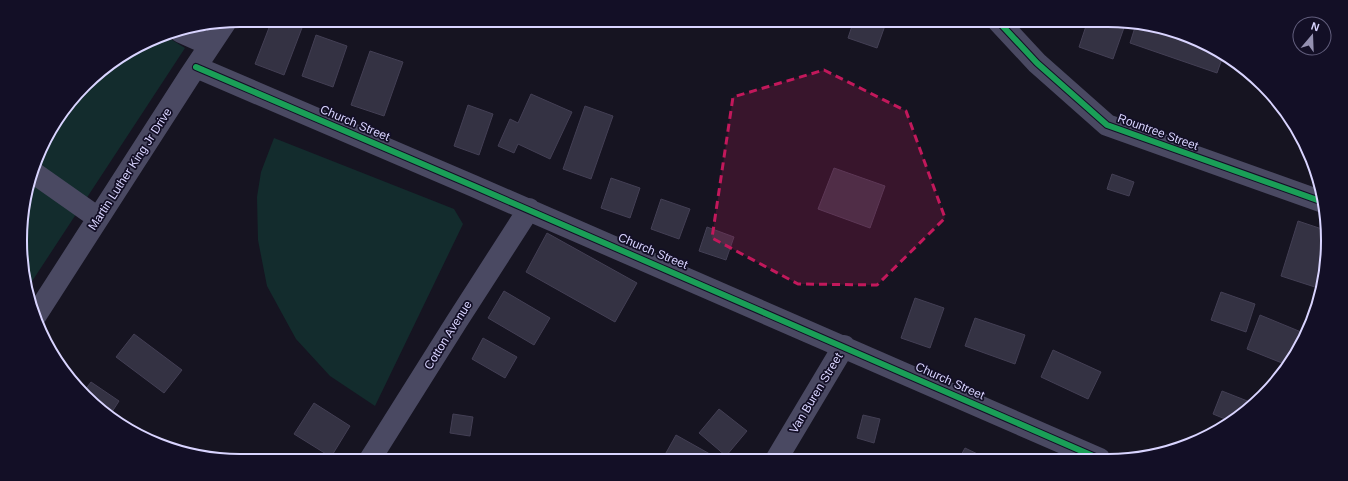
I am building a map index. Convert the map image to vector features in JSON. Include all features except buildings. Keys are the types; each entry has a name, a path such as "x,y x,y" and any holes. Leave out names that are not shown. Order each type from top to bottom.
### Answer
{"street":[{"name":"Rountree Street","path":"1004,27 1037,63 1107,125 1317,200"},
{"name":"Martin Luther King Jr Drive","path":"39,311 222,28"},
{"path":"185,34 210,45"},
{"name":"Church Street","path":"196,67 529,209 1089,454"},
{"path":"37,175 98,218"},
{"name":"Cotton Avenue","path":"372,454 529,209"},
{"name":"Van Buren Street","path":"780,454 844,346"}],"highlighted area":[{"path":"824,70 906,111 945,218 877,285 798,284 712,238 733,97"}],"green space":[{"path":"170,39 185,48 31,283 27,254 27,227 31,199 43,159 63,122 80,100 100,80 122,63 146,49"},
{"path":"274,138 454,209 463,224 375,406 330,376 296,339 267,286 258,240 257,197 261,172"}],"cycle path":[{"path":"1004,27 1037,63 1107,125 1317,200"},
{"path":"196,67 1089,454"}]}
